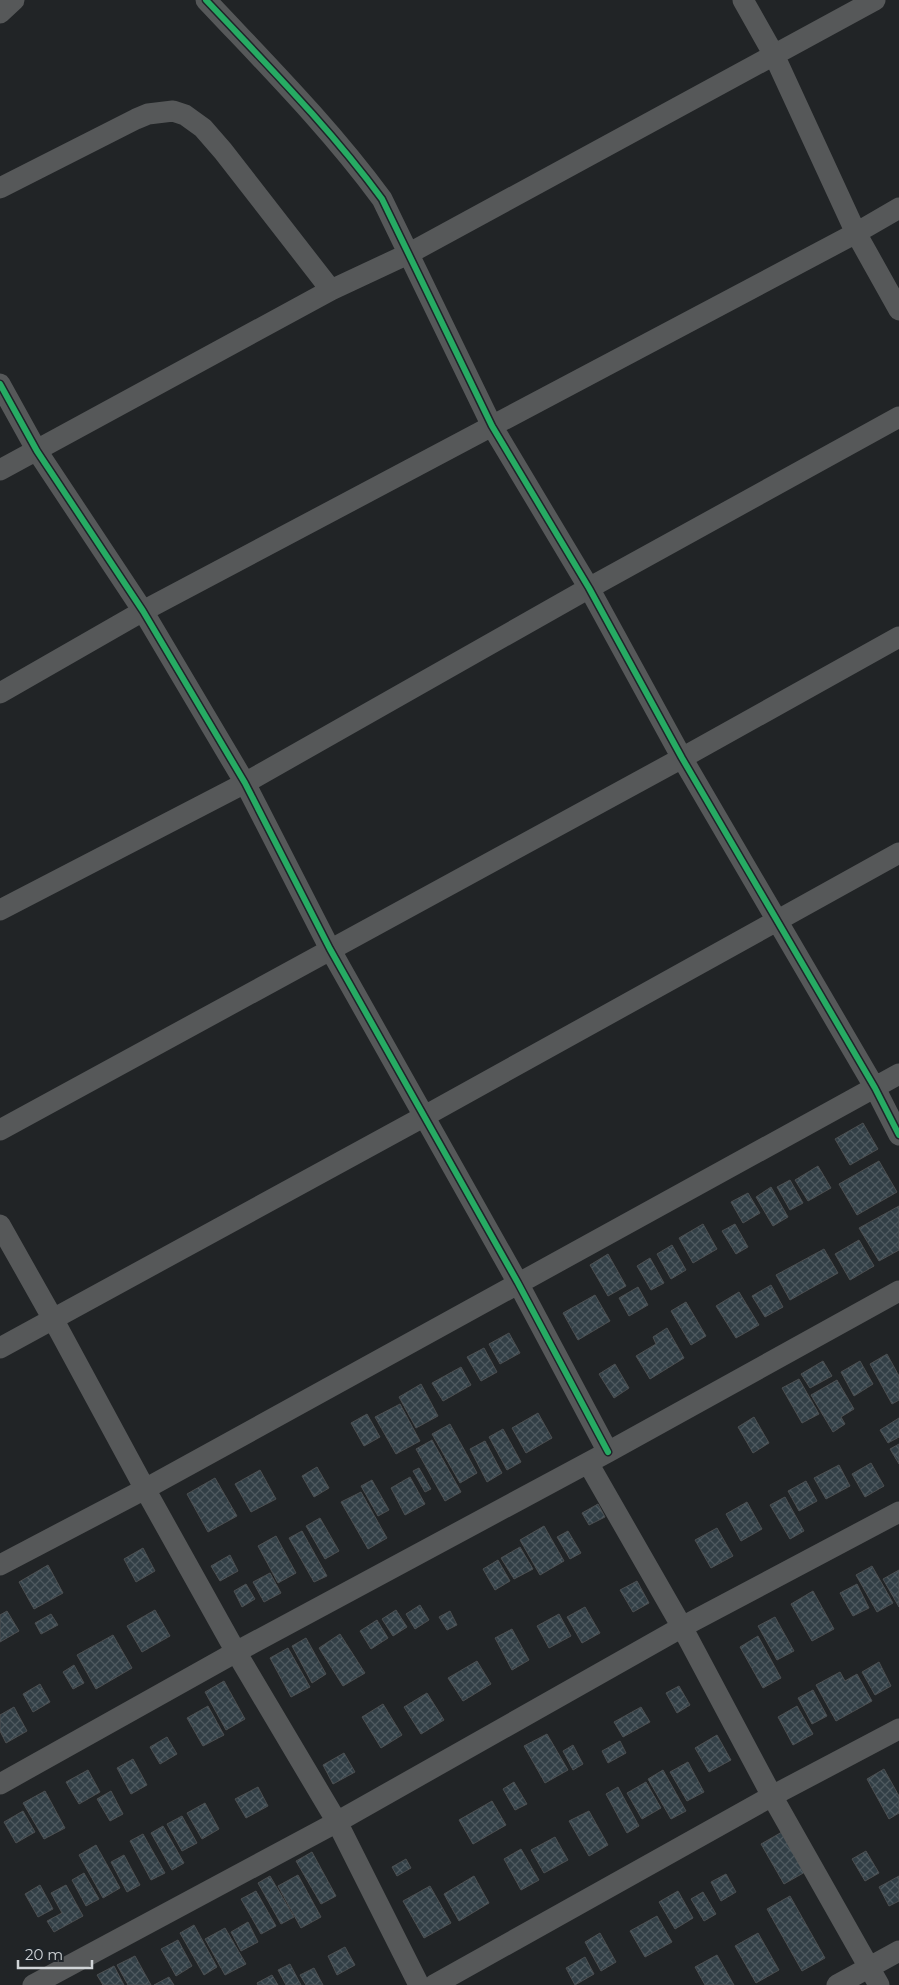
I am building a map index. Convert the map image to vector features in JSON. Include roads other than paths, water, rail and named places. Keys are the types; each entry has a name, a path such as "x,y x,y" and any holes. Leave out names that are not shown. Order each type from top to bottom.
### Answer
{"street":[{"path":"0,13 14,0"},
{"path":"206,0 317,118 358,166 382,200 492,426 589,588 682,758 875,1088 899,1135"},
{"path":"743,0 774,56 856,233 899,310"},
{"path":"0,470 331,290 408,254 876,0"},
{"path":"0,188 136,119 148,114 173,111 185,115 203,128 331,290"},
{"path":"0,693 143,611 856,233 899,208"},
{"path":"0,384 36,451 143,611 245,783 330,949 518,1283 608,1452"},
{"path":"0,910 245,783 589,588 899,417"},
{"path":"0,1130 682,758 899,637"},
{"path":"0,1348 423,1117 899,853"},
{"path":"0,1565 144,1489 899,1074"},
{"path":"0,1224 54,1319 144,1489 236,1652 337,1822 419,1985"},
{"path":"0,1784 236,1652 588,1463 899,1291"},
{"path":"588,1463 682,1628 772,1796 874,1976"},
{"path":"33,1985 337,1822 682,1628 899,1512"},
{"path":"434,1985 772,1796 899,1729"},
{"path":"837,1985 874,1976 899,1951"}]}
